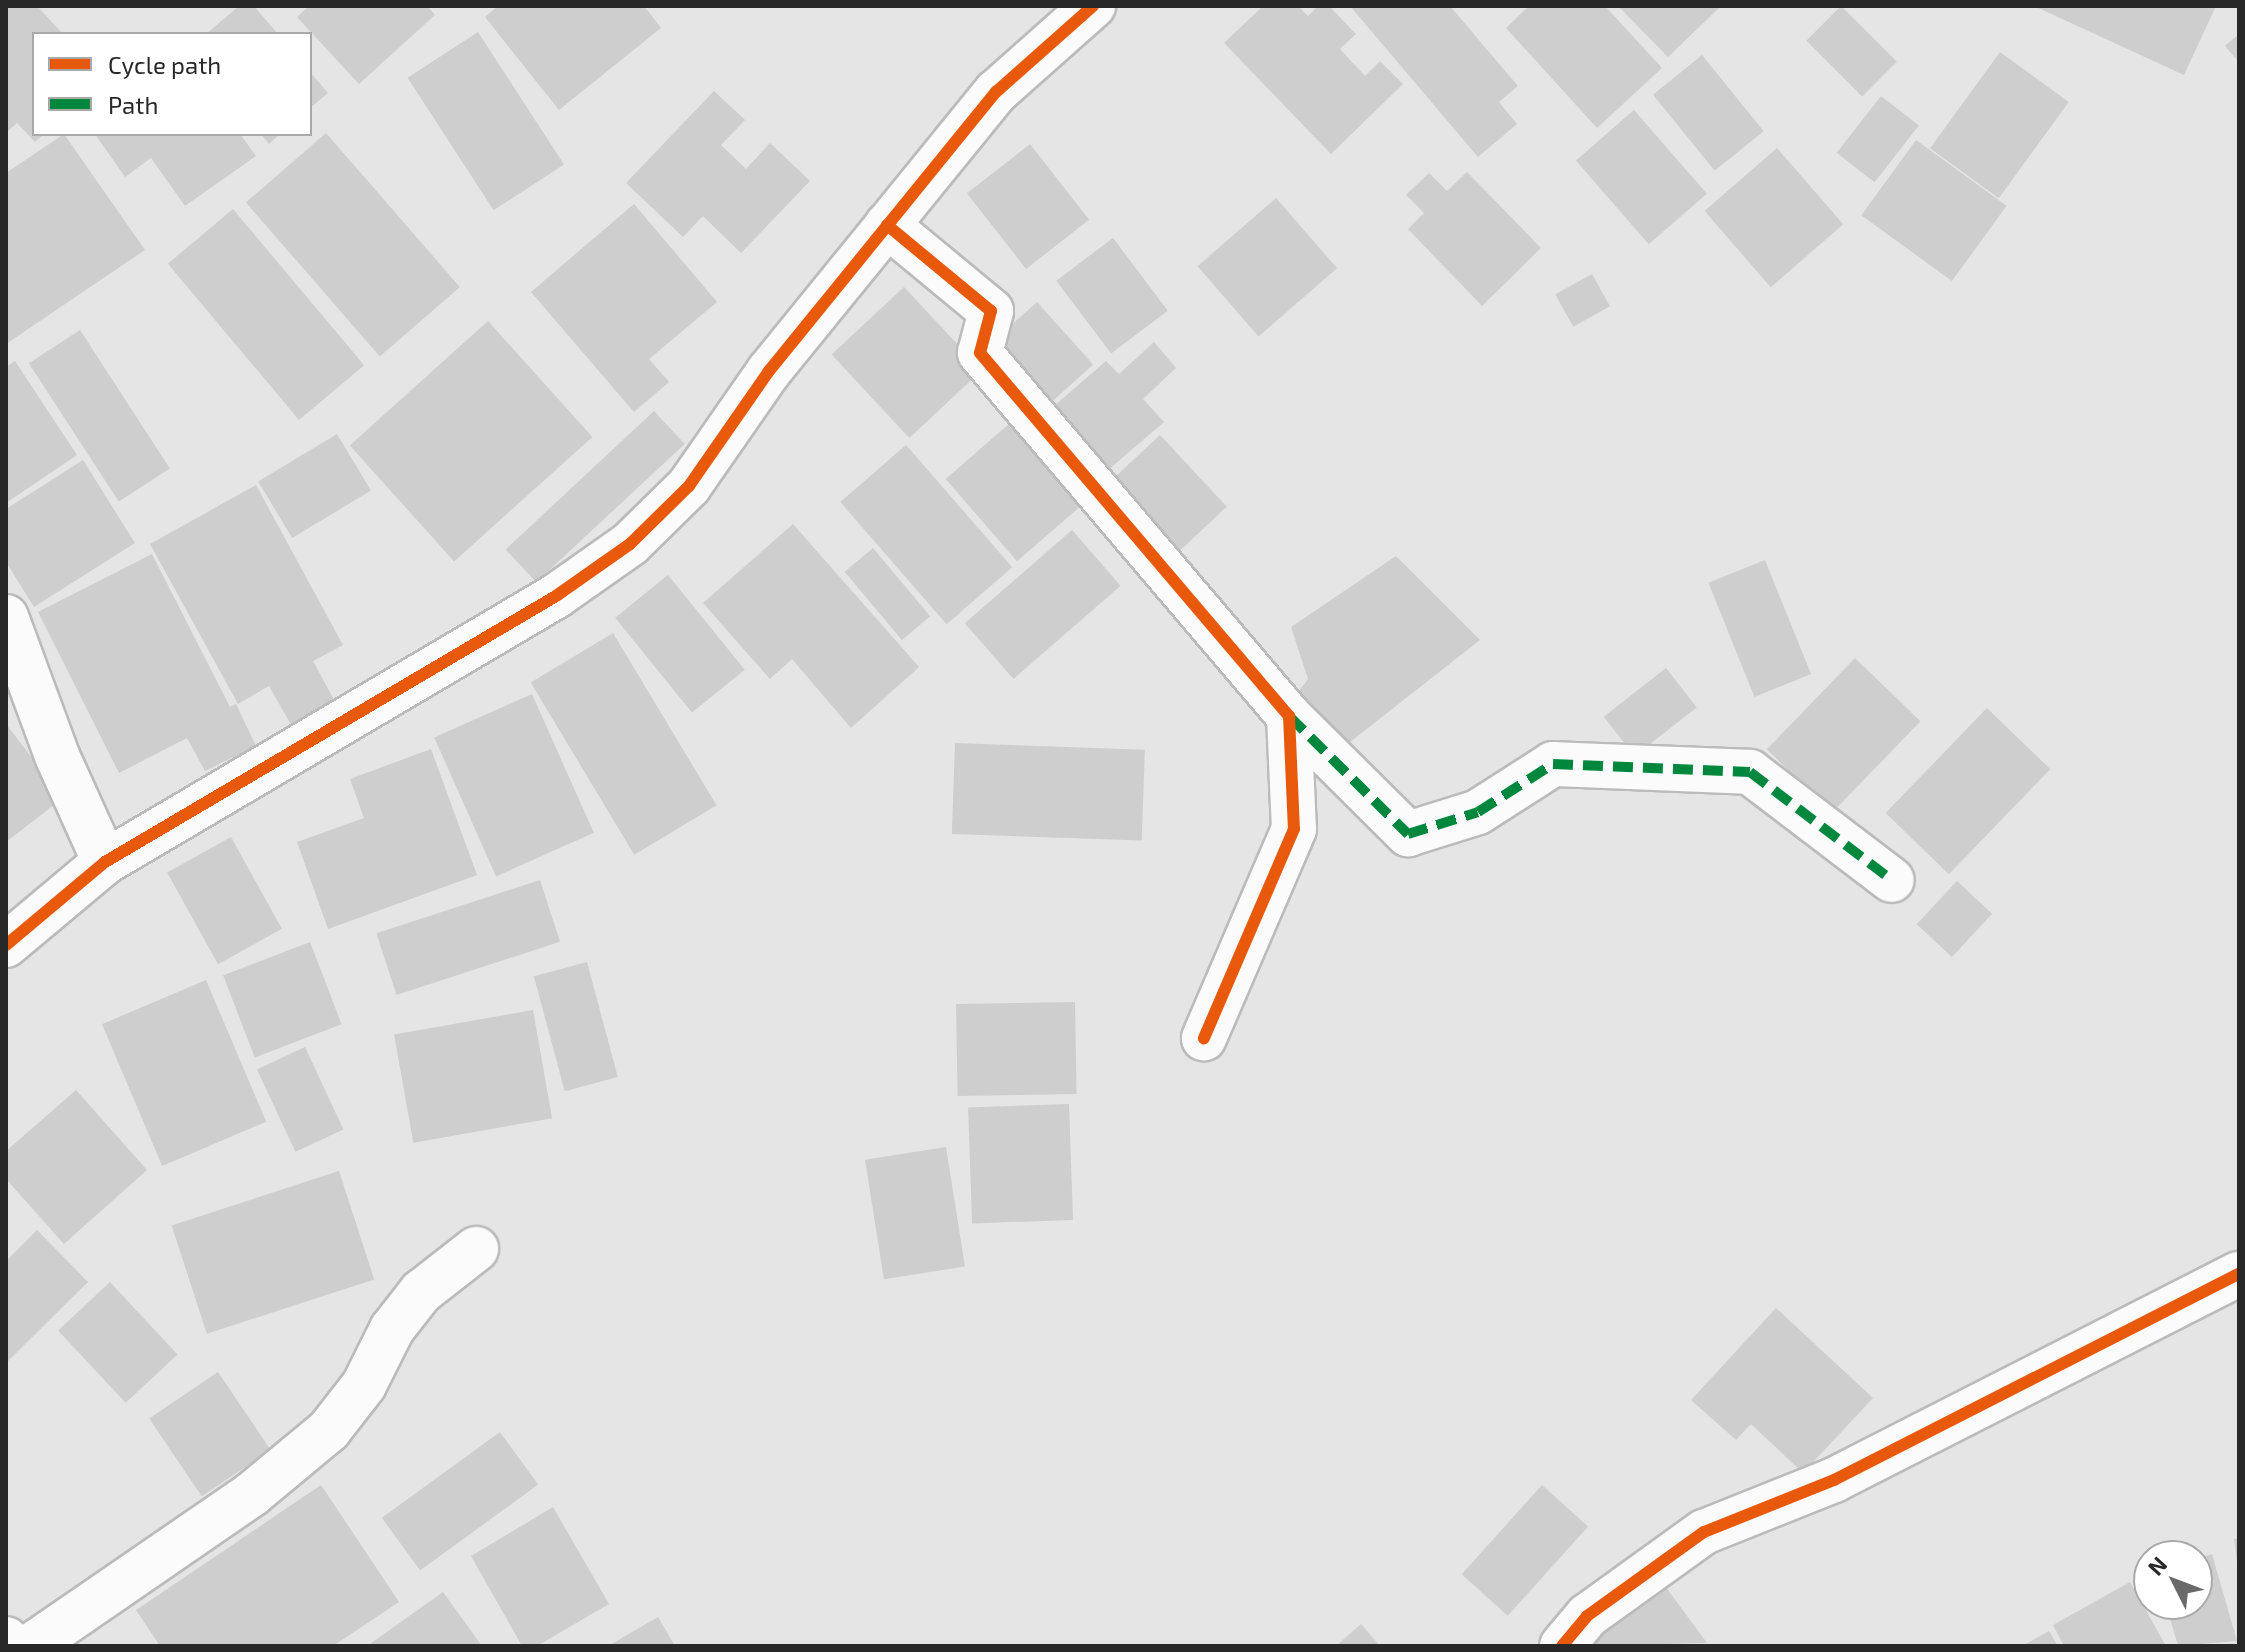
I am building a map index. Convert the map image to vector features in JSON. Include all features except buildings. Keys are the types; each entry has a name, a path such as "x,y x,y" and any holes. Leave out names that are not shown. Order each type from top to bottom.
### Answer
{"main road":[{"path":"6,945 105,862 556,596 630,544 689,486 769,371 996,92 1093,6"},
{"path":"887,225 991,311 980,353 1289,716 1408,834 1478,812 1553,764 1750,772 1892,880"},
{"path":"6,617 58,758 105,862"},
{"path":"1204,1038 1294,829 1289,716"},
{"path":"31,1646 227,1512 329,1430 364,1385 392,1329 421,1292 476,1249"},
{"path":"1562,1646 1587,1616 1704,1532 1834,1480 2239,1274"},
{"path":"6,1639 13,1646"}],"marked path":[{"path":"1289,716 1408,834 1478,812 1553,764 1750,772 1892,880"}],"cycle path":[{"path":"6,945 105,862 556,596 630,544 689,486 769,371 996,92 1093,6"},
{"path":"887,225 991,311 980,353 1289,716 1294,829 1204,1038"},
{"path":"1562,1646 1587,1616 1704,1532 1834,1480 2239,1274"}]}
